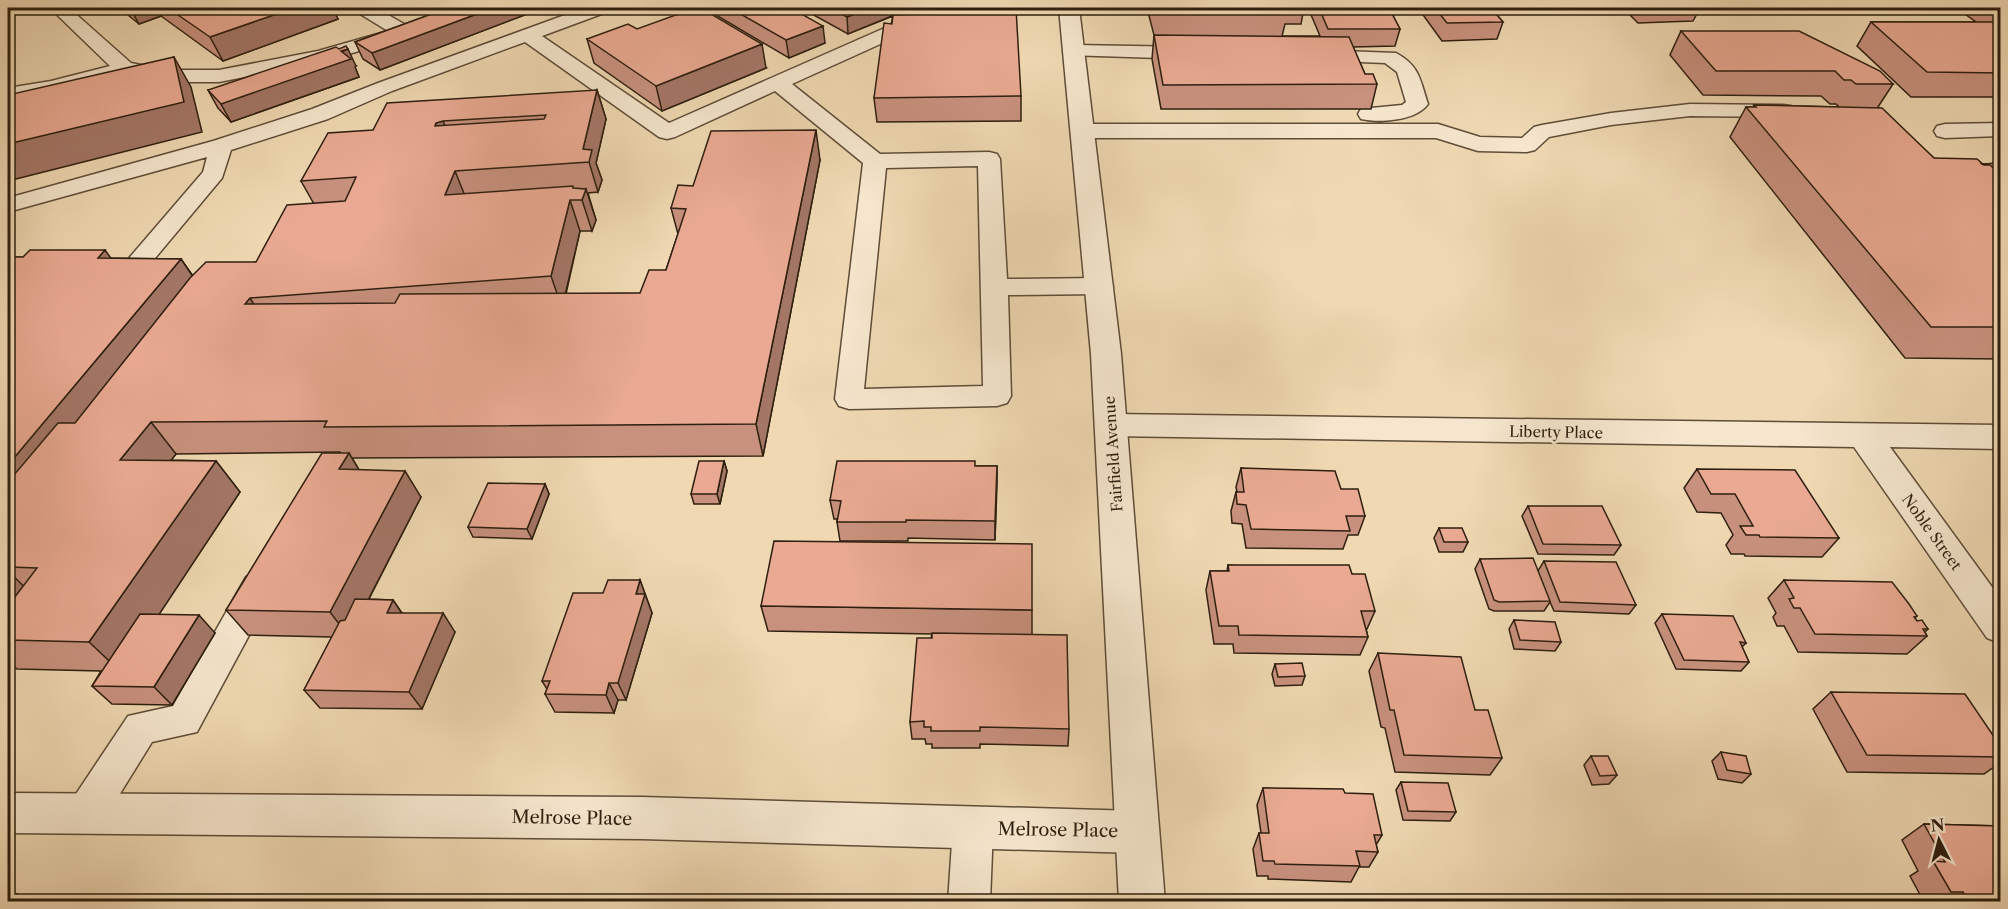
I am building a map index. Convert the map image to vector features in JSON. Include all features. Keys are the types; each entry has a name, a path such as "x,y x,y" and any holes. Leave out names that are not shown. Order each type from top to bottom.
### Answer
{"street":[{"name":"Fairfield Avenue","path":"1069,8 1100,286 1142,902"},
{"name":"Liberty Place","path":"1111,425 2001,437"},
{"name":"Noble Street","path":"1864,436 2001,627"},
{"name":"Melrose Place","path":"8,813 642,819 1137,832"}],"lane":[{"path":"59,8 124,68"},
{"path":"8,94 52,87 124,68 166,76 219,76 321,56 414,30 364,8"},
{"path":"8,205 221,146 320,114 526,34 600,8"},
{"path":"526,34 667,132 944,8"},
{"path":"1074,51 1214,54"},
{"path":"1083,124 1386,114 1407,111 1417,104 1407,70 1389,57 1296,55"},
{"path":"778,82 874,161 989,159 997,396 849,399 874,161"},
{"path":"1083,124 1438,130 1478,144 1527,145 1542,132 1611,119 1690,110 1803,112"},
{"path":"1945,131 2001,130"},
{"path":"137,264 214,173 221,146"},
{"path":"995,287 1100,286"},
{"path":"86,813 141,728 184,720 274,558"},
{"path":"969,902 973,828"}],"building":[{"path":"168,8 294,8 210,37"},
{"path":"448,8 493,8 372,53 355,42"},
{"path":"695,8 701,8 762,44 656,86 587,39 628,24 637,29"},
{"path":"730,8 791,8 823,26 786,40"},
{"path":"830,8 870,8 847,17"},
{"path":"921,8 1016,8 1021,96 874,98 884,23 892,24 893,15 920,14"},
{"path":"1156,8 1284,8 1287,13 1157,14"},
{"path":"1319,8 1389,8 1400,29 1328,29"},
{"path":"1435,8 1491,8 1503,22 1447,23"},
{"path":"1871,22 1995,22 2001,26 2001,73 1927,72"},
{"path":"1681,31 1799,31 1880,71 1893,84 1856,84 1851,80 1844,80 1835,71 1716,71"},
{"path":"1154,35 1349,37 1365,74 1373,74 1377,84 1163,85"},
{"path":"346,46 348,49 341,51 351,59 221,104 208,90 336,47 339,49"},
{"path":"174,57 184,102 8,144 8,95"},
{"path":"597,90 583,149 592,150 589,162 455,171 445,195 573,186 573,188 586,189 582,200 570,200 551,276 250,298 245,304 395,303 400,294 640,293 649,270 666,270 686,209 671,208 678,185 693,186 711,131 816,130 756,424 324,427 327,421 151,422 120,460 216,461 89,642 8,640 8,606 37,568 8,567 8,482 58,423 75,423 190,278 206,262 256,262 287,205 345,201 356,177 301,181 328,133 373,130 387,103","holes":["546,115 544,119 435,126 436,123 443,121"]},
{"path":"1754,105 1882,108 1934,158 1977,159 1984,165 1990,165 2001,175 2001,327 1931,327 1746,107 1756,107"},
{"path":"2001,163 2001,175 1990,165 1982,164"},
{"path":"30,250 105,250 98,258 181,259 8,465 8,257 23,257"},
{"path":"322,453 349,453 339,469 405,471 330,612 226,610"},
{"path":"699,461 724,461 717,494 691,494"},
{"path":"837,461 975,461 975,466 997,466 995,521 837,522 841,501 830,500"},
{"path":"1241,468 1335,471 1341,489 1358,489 1365,516 1346,516 1350,531 1251,529 1246,505 1237,504 1236,492 1244,492"},
{"path":"1697,469 1795,470 1839,538 1746,535 1740,526 1753,526 1735,494 1711,494"},
{"path":"488,483 545,484 527,529 468,527"},
{"path":"1528,506 1602,506 1621,545 1543,544"},
{"path":"1439,528 1462,528 1468,542 1444,542"},
{"path":"774,541 1032,544 1032,610 761,606"},
{"path":"1533,558 1550,601 1499,602 1494,600 1480,559"},
{"path":"1544,561 1616,562 1636,605 1560,602"},
{"path":"1228,565 1349,565 1352,574 1365,574 1375,611 1361,611 1368,637 1239,635 1238,626 1219,626 1210,571 1229,571"},
{"path":"608,580 640,580 636,594 645,594 618,683 609,683 606,695 545,694 550,681 542,681 573,593 603,593"},
{"path":"1784,580 1892,582 1917,616 1914,617 1917,621 1922,620 1928,629 1923,629 1927,636 1815,634 1800,608 1794,608 1789,599 1794,598"},
{"path":"355,599 393,600 387,613 443,613 409,692 304,690 340,621 345,620"},
{"path":"140,614 199,615 154,687 92,686"},
{"path":"1662,614 1733,616 1746,643 1740,642 1749,662 1684,660"},
{"path":"1514,620 1555,622 1561,642 1520,640"},
{"path":"932,633 1067,635 1069,729 980,727 980,731 931,731 931,727 924,727 924,721 910,722 917,638 932,638"},
{"path":"1378,653 1461,657 1475,710 1488,710 1502,758 1404,755 1394,710 1390,710"},
{"path":"1302,663 1305,676 1278,677 1275,664"},
{"path":"1831,692 1965,694 2001,747 2001,757 1867,755"},
{"path":"1721,752 1746,756 1751,774 1727,770"},
{"path":"1591,756 1608,756 1617,775 1600,776"},
{"path":"1401,782 1448,783 1456,812 1408,811"},
{"path":"1263,788 1343,789 1345,793 1373,794 1382,835 1374,835 1378,852 1356,851 1360,866 1275,864 1274,861 1263,861 1259,833 1269,833"},
{"path":"1924,824 2001,826 2001,900 1967,899 1963,892 1951,892 1933,861 1945,862"},
{"path":"8,894 17,894 13,902 8,902"},
{"path":"204,896 270,899 269,902 202,902"},
{"path":"76,899 143,901 75,902"}]}
